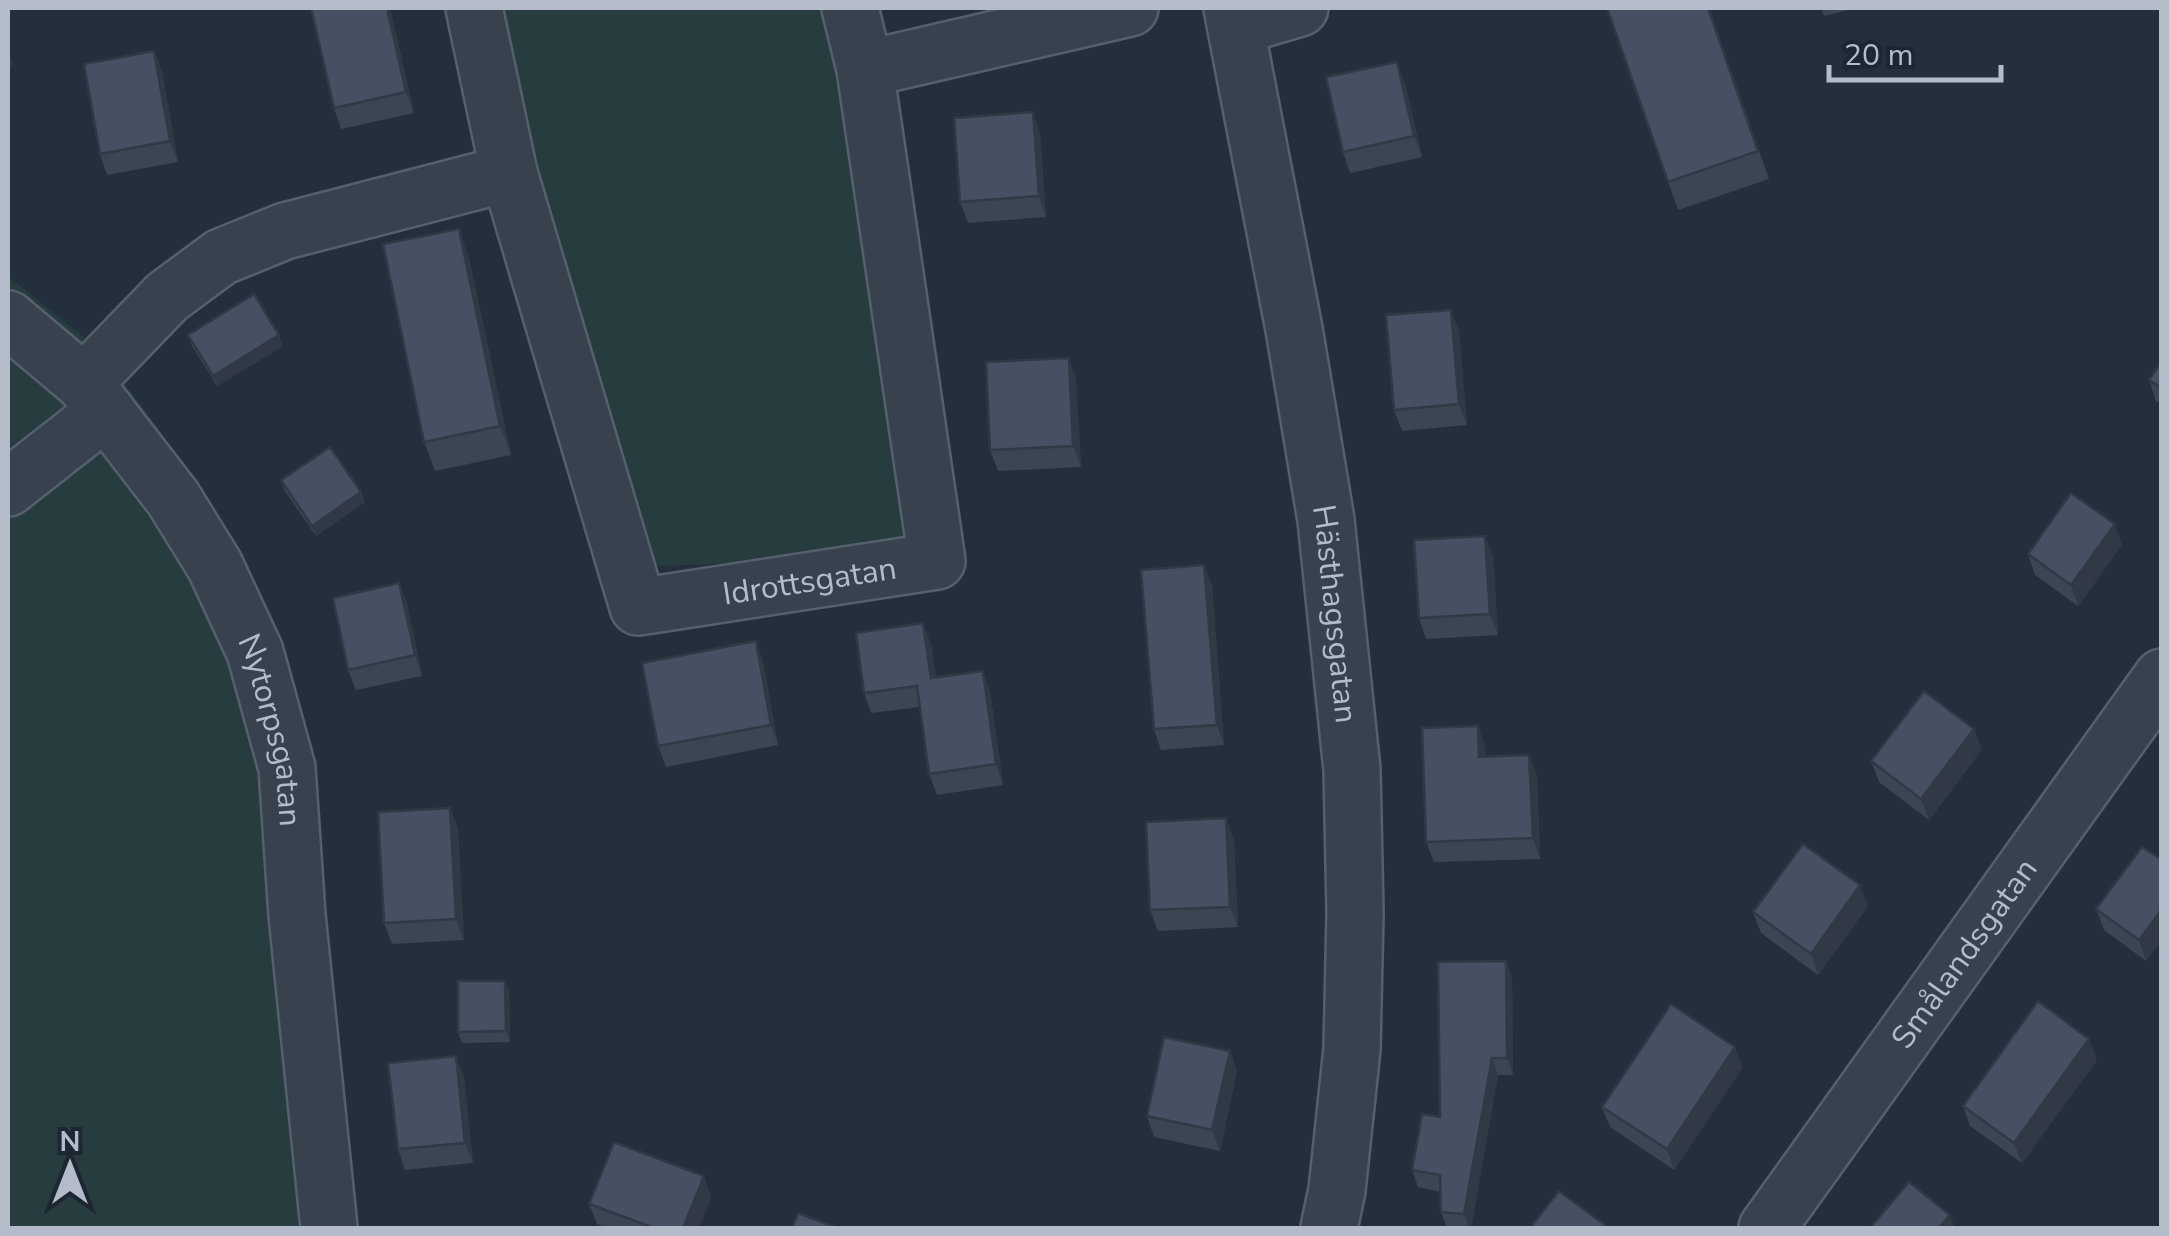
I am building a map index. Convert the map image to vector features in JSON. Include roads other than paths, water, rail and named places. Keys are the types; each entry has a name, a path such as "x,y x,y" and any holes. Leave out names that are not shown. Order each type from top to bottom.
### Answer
{"street":[{"name":"Idrottsgatan","path":"474,8 509,172 638,607 937,560 865,69 850,8"},
{"path":"865,69 1130,8"},
{"path":"1234,18 1300,8"},
{"name":"Hästhagsgatan","path":"1234,18 1294,329 1322,501 1352,770 1355,913 1352,1049 1337,1190 1329,1228"},
{"path":"8,488 95,397 167,298 220,257 285,231 509,172"},
{"name":"Nytorpsgatan","path":"8,319 95,397 174,498 215,566 255,652 287,768 298,915 332,1227"},
{"name":"Smålandsgatan","path":"1768,1228 2162,677"}]}
